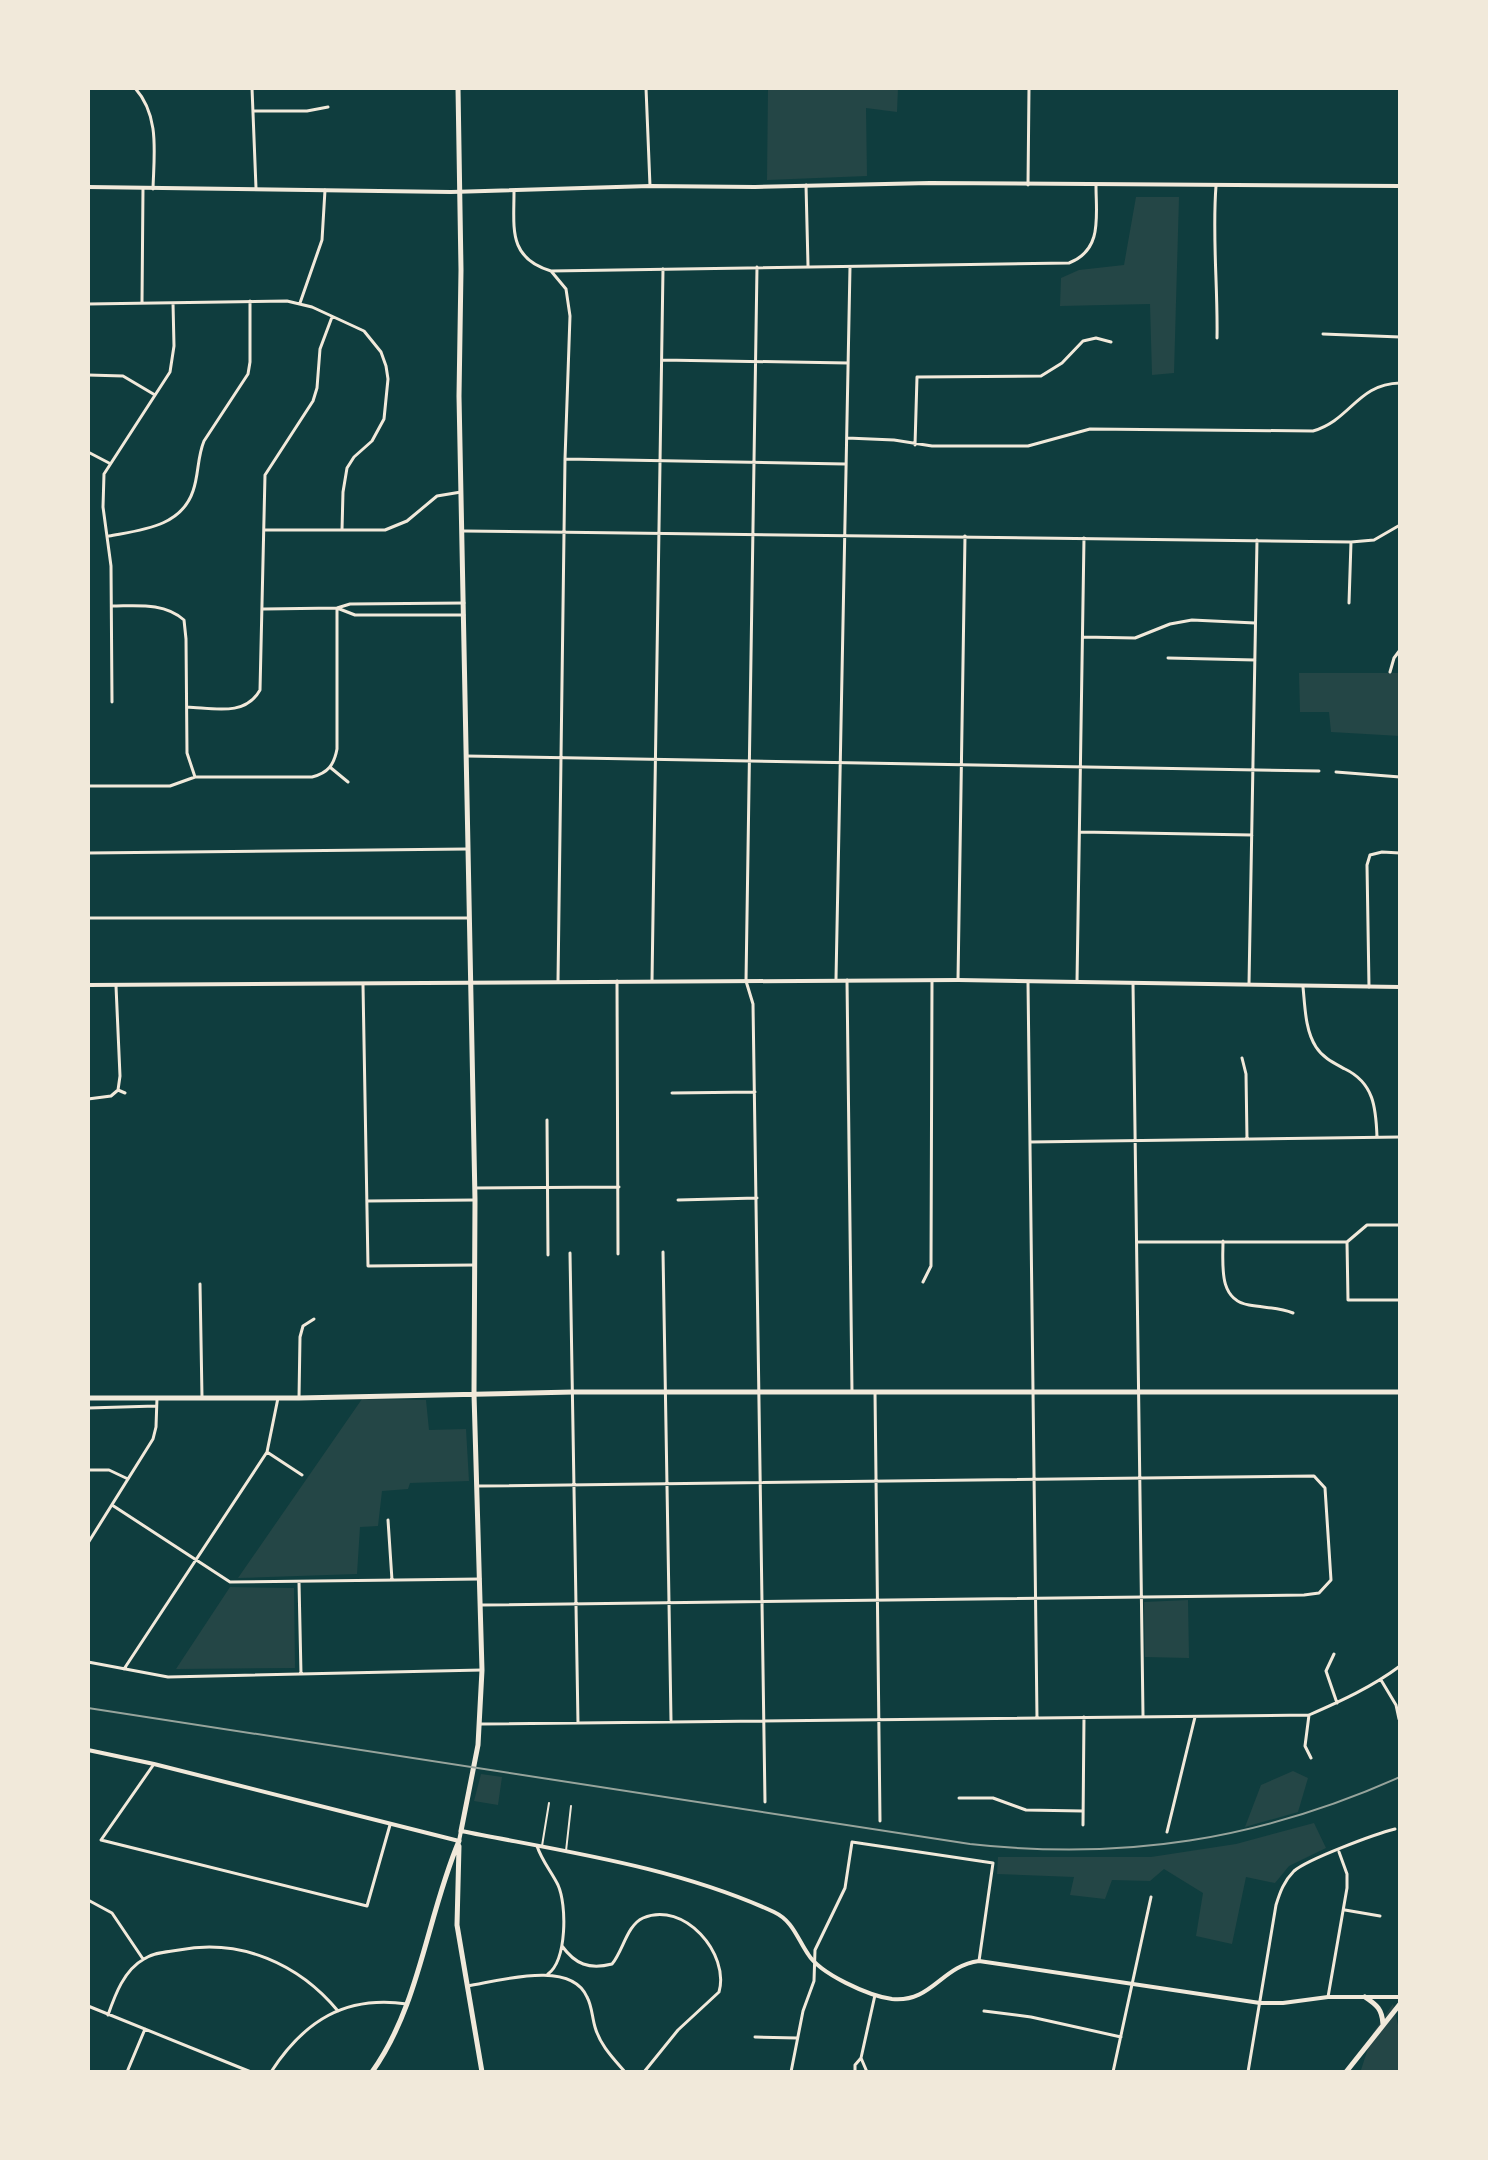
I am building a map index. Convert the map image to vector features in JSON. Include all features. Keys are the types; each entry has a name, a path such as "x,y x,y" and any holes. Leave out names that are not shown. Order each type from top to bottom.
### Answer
{"main road":[{"path":"458,88 461,492 475,1188 474,1394 482,1670 481,1724 461,1831"},
{"path":"88,1398 299,1398 573,1392 1400,1392"},
{"path":"459,1841 457,1925 482,2072"},
{"path":"372,2072 387,2051 407,2004 444,1876 459,1841"},
{"path":"1365,1997 1378,2005 1383,2014 1383,2026"},
{"path":"1346,2072 1400,2004"}],"street":[{"path":"135,88 151,114 155,140 153,189"},
{"path":"252,88 256,189"},
{"path":"646,88 650,186"},
{"path":"1028,185 1029,88"},
{"path":"253,111 307,111 328,107"},
{"path":"88,187 514,192 650,186 723,188 930,183 1400,186"},
{"path":"806,185 808,267"},
{"path":"551,271 1069,263 1088,252 1093,242 1096,232 1096,186"},
{"path":"1216,186 1213,239 1218,268 1217,338"},
{"path":"142,303 143,188"},
{"path":"300,303 322,240 325,190"},
{"path":"514,192 514,234 517,244 528,260 551,271 566,289 570,302 558,982"},
{"path":"757,267 746,981 753,1004 765,1802"},
{"path":"836,981 850,267"},
{"path":"652,981 663,269"},
{"path":"109,536 166,522 188,502 204,441 248,374 250,301"},
{"path":"112,702 112,606 109,536 102,496 104,474 170,372 173,359 173,302"},
{"path":"88,304 300,303 364,331 381,352 388,379 384,419 372,441 347,468 342,530"},
{"path":"187,707 245,707 255,699 262,681 265,475 313,401 320,349 333,315"},
{"path":"1323,334 1400,337"},
{"path":"915,445 917,377 1041,376 1062,363 1083,341 1096,338 1111,342"},
{"path":"662,360 848,363"},
{"path":"88,375 123,376 156,395"},
{"path":"847,438 894,440 915,445 1028,446 1090,429 1313,431 1328,427 1340,419 1363,394 1378,385 1400,383"},
{"path":"88,452 109,463"},
{"path":"565,459 847,464"},
{"path":"263,530 385,530 397,527 437,496 461,492"},
{"path":"464,531 1351,542 1374,540 1400,525"},
{"path":"958,980 965,536"},
{"path":"1077,982 1084,538"},
{"path":"1249,984 1257,540"},
{"path":"1349,603 1351,542"},
{"path":"263,609 337,608 350,604 464,603"},
{"path":"420,604 420,615"},
{"path":"112,606 158,607 168,609 184,620 187,753 195,777"},
{"path":"337,608 355,615 464,615"},
{"path":"88,786 170,786 195,777 322,775 331,768 337,749 337,608"},
{"path":"1083,637 1135,638 1170,624 1192,620 1255,623"},
{"path":"1390,672 1400,650"},
{"path":"1168,658 1255,660"},
{"path":"466,756 1319,771"},
{"path":"331,768 348,782"},
{"path":"1336,772 1400,777"},
{"path":"1080,832 1252,835"},
{"path":"88,853 467,849"},
{"path":"1369,987 1367,865 1370,855 1400,853"},
{"path":"88,918 469,918"},
{"path":"847,980 852,1392"},
{"path":"88,985 958,980 1400,987"},
{"path":"617,981 618,1254"},
{"path":"923,1282 931,1266 932,981"},
{"path":"1028,982 1037,1718"},
{"path":"1133,983 1143,1716"},
{"path":"363,985 368,1266 475,1265"},
{"path":"88,1099 111,1096 118,1090 116,986"},
{"path":"1303,986 1311,1038 1323,1055 1357,1076 1371,1092 1375,1102 1377,1137"},
{"path":"1242,1058 1246,1074 1247,1139"},
{"path":"118,1090 125,1093"},
{"path":"672,1093 755,1092"},
{"path":"547,1120 548,1255"},
{"path":"1030,1142 1400,1137"},
{"path":"475,1188 619,1187"},
{"path":"678,1200 757,1198"},
{"path":"368,1201 475,1200"},
{"path":"1137,1242 1347,1242 1367,1225 1400,1225"},
{"path":"1223,1241 1223,1276 1229,1293 1244,1304 1276,1307 1293,1313"},
{"path":"1347,1242 1348,1300 1400,1300"},
{"path":"663,1252 671,1722"},
{"path":"570,1253 578,1723"},
{"path":"200,1284 202,1397"},
{"path":"299,1398 300,1337 303,1326 314,1319"},
{"path":"875,1392 880,1821"},
{"path":"88,1543 153,1439 157,1398"},
{"path":"124,1669 267,1452 278,1398"},
{"path":"88,1408 156,1406"},
{"path":"267,1452 302,1475"},
{"path":"88,1470 109,1470 128,1479"},
{"path":"479,1486 1314,1476 1325,1488 1331,1580 1319,1593 1304,1595 481,1605"},
{"path":"112,1505 230,1582 480,1579"},
{"path":"388,1520 392,1580"},
{"path":"299,1582 301,1674"},
{"path":"1334,1654 1326,1671 1337,1703"},
{"path":"88,1662 168,1677 482,1670"},
{"path":"481,1724 1309,1715 1381,1680 1400,1666"},
{"path":"1381,1680 1396,1705 1399,1719"},
{"path":"1309,1715 1305,1746 1311,1758"},
{"path":"1083,1825 1084,1717"},
{"path":"1167,1832 1195,1717"},
{"path":"88,1750 459,1841 461,1831 695,1881 777,1914 792,1926 817,1966 875,1995 897,1999 919,1995 930,1990 951,1970 964,1963 979,1961 1260,2003 1328,1997 1400,1997"},
{"path":"154,1764 101,1840 367,1906 390,1825"},
{"path":"959,1798 993,1798 1026,1810 1082,1811"},
{"path":"1248,2072 1276,1905 1285,1881 1300,1866 1395,1829"},
{"path":"791,2072 817,1966 815,1950 845,1888 852,1842 993,1863 979,1961"},
{"path":"540,1846 561,1895 562,1946 559,1963 548,1974"},
{"path":"1328,1997 1345,1910 1347,1874 1338,1851"},
{"path":"1113,2072 1151,1897"},
{"path":"88,1900 112,1913 143,1959"},
{"path":"1345,1910 1380,1916"},
{"path":"562,1946 571,1958 582,1965 596,1967 612,1964 623,1949 632,1927 641,1919 661,1916 687,1924 708,1942 716,1954 721,1983 719,1992 678,2030 644,2072"},
{"path":"108,2015 118,1988 143,1959 190,1948 243,1950 269,1959 301,1975 338,2011"},
{"path":"467,1986 548,1974 566,1978 587,1995 600,2039 625,2072"},
{"path":"855,2072 875,1995"},
{"path":"271,2072 297,2037 338,2011 375,2002 407,2004"},
{"path":"88,2006 251,2072"},
{"path":"984,2011 1031,2017 1121,2037"},
{"path":"127,2072 145,2029"},
{"path":"755,2037 797,2038"},
{"path":"861,2058 867,2072"}],"lane":[{"path":"540,1846 549,1803"},
{"path":"565,1852 571,1806"}],"shaded area":[{"path":"768,88 898,88 897,112 866,108 867,176 767,180"},
{"path":"1136,197 1179,197 1174,373 1152,375 1150,304 1060,306 1061,278 1079,270 1124,265"},
{"path":"1299,673 1400,673 1400,736 1331,732 1329,712 1300,712"},
{"path":"362,1399 426,1400 429,1430 466,1429 469,1481 410,1483 408,1489 382,1491 378,1526 360,1527 357,1574 238,1578"},
{"path":"230,1587 294,1588 295,1668 176,1669"},
{"path":"1188,1600 1189,1658 1145,1657 1144,1602"},
{"path":"1293,1771 1308,1778 1298,1812 1245,1827 1261,1785"},
{"path":"481,1774 502,1777 498,1805 474,1801"},
{"path":"1314,1823 1326,1848 1289,1866 1275,1883 1246,1877 1232,1944 1196,1936 1203,1893 1164,1869 1150,1881 1112,1880 1105,1899 1070,1895 1074,1877 997,1874 998,1857 1151,1857 1236,1844"},
{"path":"1393,2004 1398,2025 1400,2072 1363,2072 1361,2070 1373,2033"}],"railway":[{"path":"88,1708 970,1844 1027,1849 1136,1847 1242,1830 1347,1799 1400,1777"}]}
